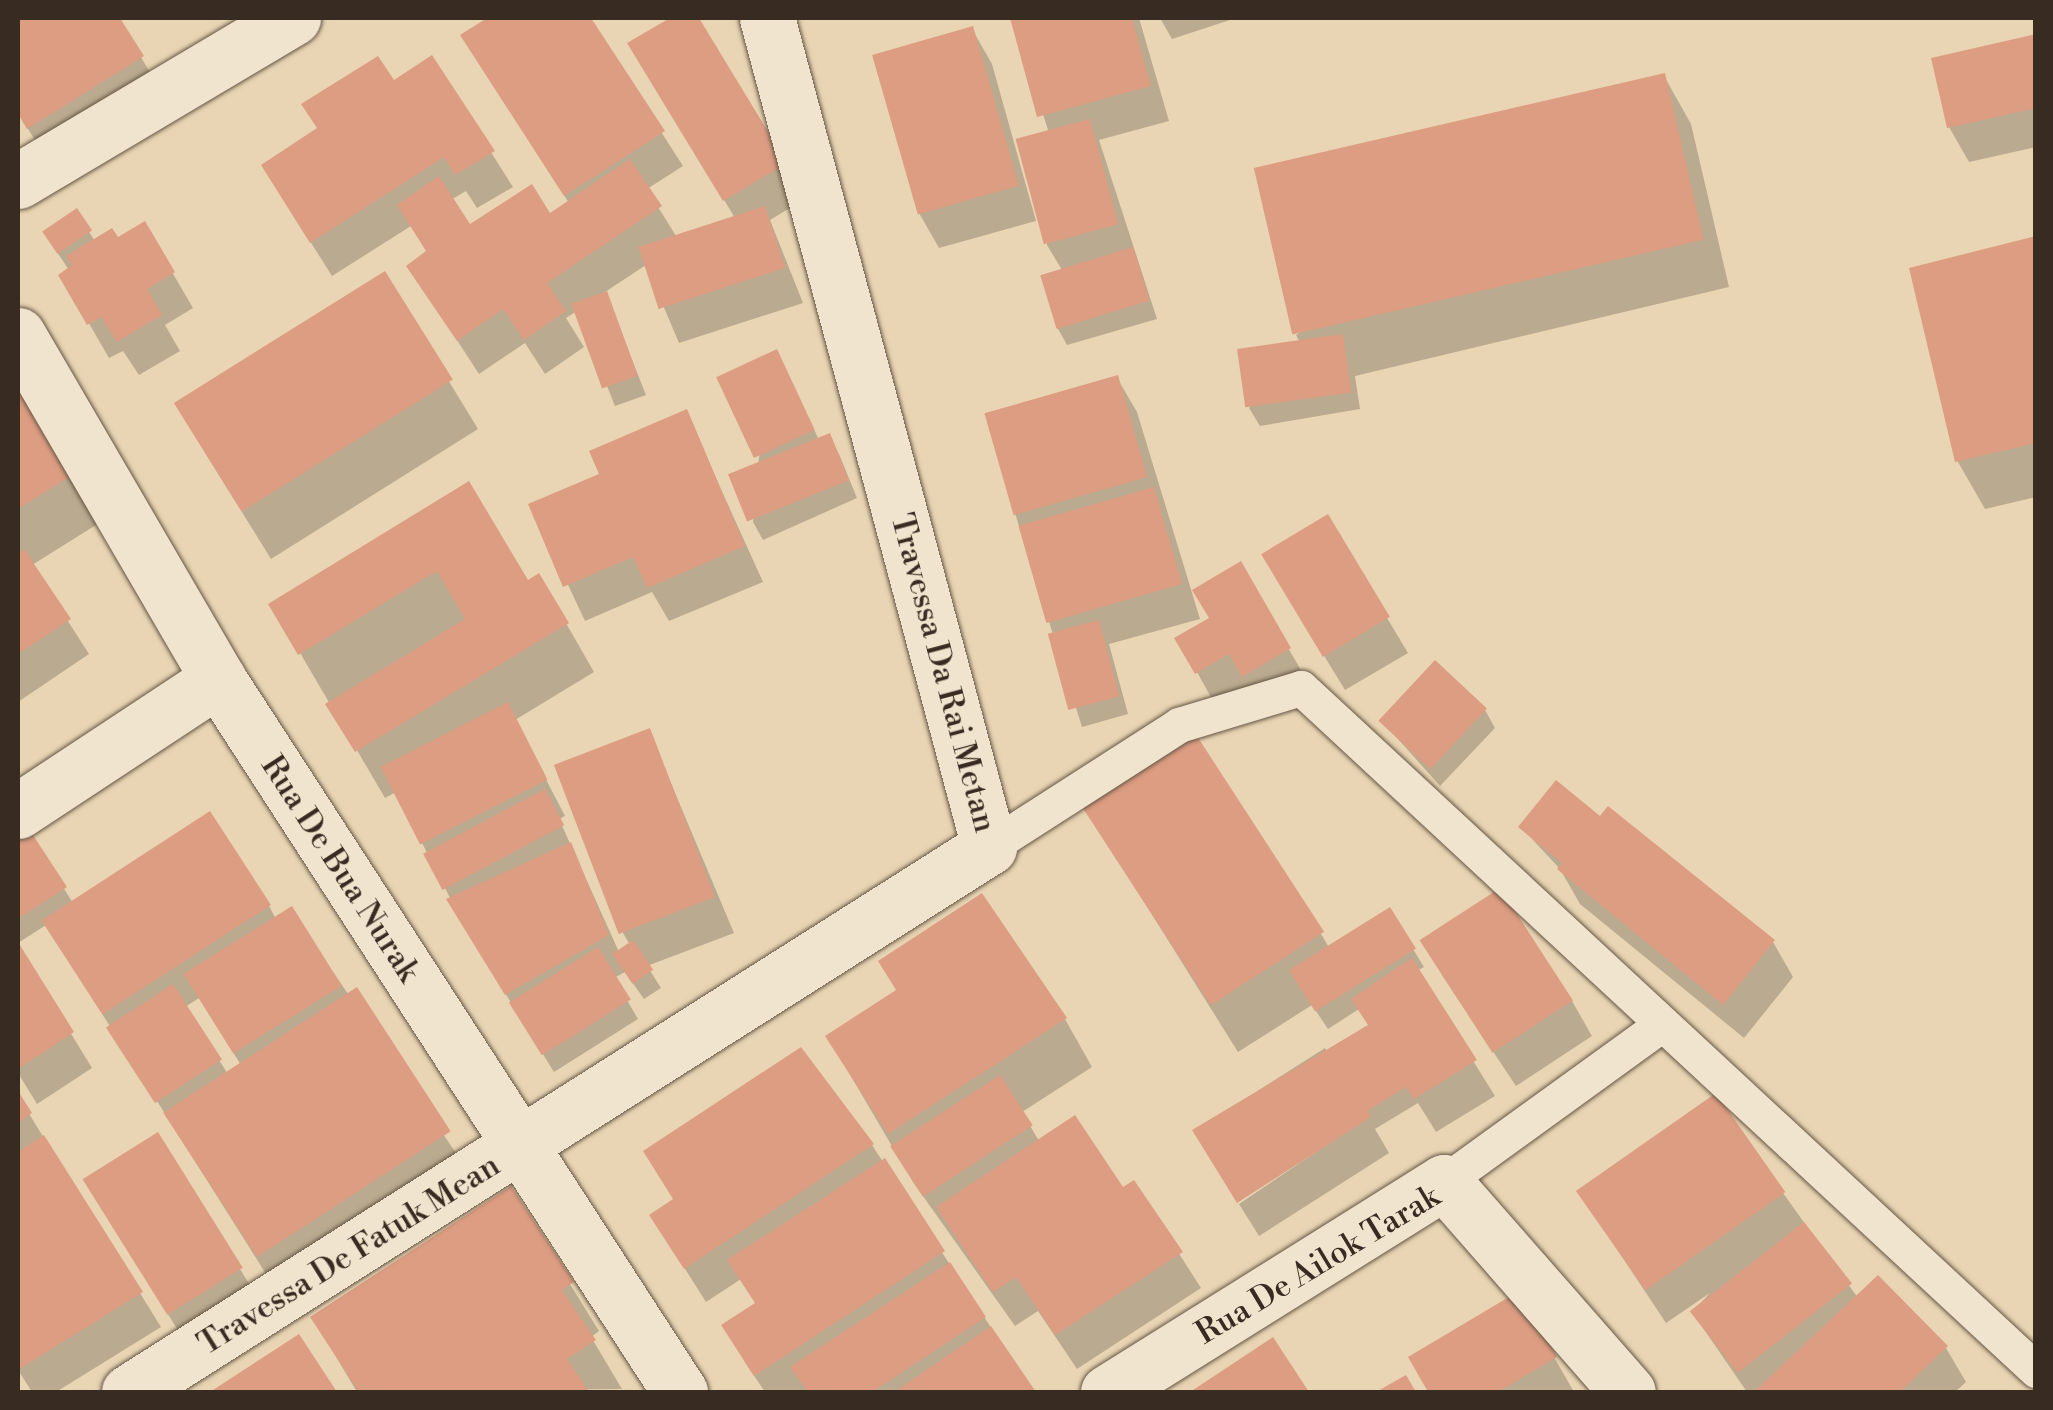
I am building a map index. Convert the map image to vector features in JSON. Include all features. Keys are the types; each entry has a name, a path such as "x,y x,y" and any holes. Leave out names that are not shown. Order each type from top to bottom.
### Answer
{"street":[{"path":"18,181 293,18"},
{"name":"Travessa Da Rai Metan","path":"518,1148 989,848 767,18"},
{"name":"Rua De Bua Nurak","path":"18,335 218,679 518,1148 680,1392"},
{"path":"18,811 218,679"},
{"name":"Travessa De Fatuk Mean","path":"129,1392 518,1148"},
{"name":"Rua De Ailok Tarak","path":"1108,1392 1444,1182 1628,1392"}],"lane":[{"path":"989,848 1180,726 1301,688 2036,1370"},
{"path":"1444,1182 1661,1025"}],"building":[{"path":"18,18 120,18 144,56 27,129 18,114"},
{"path":"487,18 591,18 665,131 564,196 460,35"},
{"path":"670,18 699,18 787,163 723,201 627,43"},
{"path":"1010,18 1132,18 1151,86 1037,117"},
{"path":"973,26 1019,186 918,215 872,55"},
{"path":"2036,34 2036,108 1947,128 1931,58"},
{"path":"432,55 495,151 455,175 444,157 310,243 261,165 317,128 301,104 378,56 394,80"},
{"path":"1665,73 1703,240 1292,335 1254,168"},
{"path":"1090,119 1118,224 1044,244 1016,139"},
{"path":"630,159 662,206 547,283 566,311 524,340 503,309 457,341 406,266 426,251 397,205 439,176 470,224 532,184 550,213"},
{"path":"765,206 785,268 659,309 639,247"},
{"path":"77,208 92,230 57,254 42,231"},
{"path":"145,221 175,272 147,289 162,315 117,342 101,317 87,325 58,275 72,265 66,256 112,228 118,237"},
{"path":"2036,236 2036,443 1955,462 1909,268"},
{"path":"1133,247 1149,301 1057,329 1040,275"},
{"path":"385,271 453,380 242,512 174,403"},
{"path":"607,291 638,376 602,389 571,304"},
{"path":"1343,334 1351,392 1245,407 1237,349"},
{"path":"777,349 815,430 754,458 716,377"},
{"path":"1118,375 1147,477 1014,515 984,413"},
{"path":"18,376 78,471 18,509"},
{"path":"687,409 745,546 647,588 633,557 563,587 528,504 599,474 589,451"},
{"path":"830,433 849,480 747,521 728,474"},
{"path":"469,481 528,580 539,573 569,623 355,752 325,704 465,619 437,571 298,655 268,604"},
{"path":"1154,487 1182,584 1046,623 1018,526"},
{"path":"1328,514 1390,617 1323,657 1261,554"},
{"path":"24,549 71,619 18,654 18,554"},
{"path":"1241,561 1291,648 1242,677 1229,654 1195,674 1174,638 1209,618 1192,590"},
{"path":"1099,620 1119,696 1068,710 1048,634"},
{"path":"1435,660 1487,708 1430,769 1378,721"},
{"path":"508,702 547,780 420,844 381,767"},
{"path":"650,728 715,897 619,934 554,765"},
{"path":"1195,733 1324,932 1211,1005 1082,807"},
{"path":"1556,780 1600,816 1608,806 1775,940 1723,1005 1557,869 1562,863 1518,827"},
{"path":"545,789 564,825 442,890 423,854"},
{"path":"210,811 271,905 102,1014 41,920"},
{"path":"29,829 67,887 18,919 18,836"},
{"path":"571,842 609,935 505,995 446,899"},
{"path":"1500,888 1573,1000 1492,1053 1419,940"},
{"path":"982,893 1067,1018 888,1134 825,1036 896,990 878,961"},
{"path":"292,906 342,986 233,1054 183,974"},
{"path":"1390,907 1416,949 1315,1012 1289,970"},
{"path":"633,940 653,970 632,984 612,954"},
{"path":"18,942 74,1032 18,1069"},
{"path":"598,947 631,1000 542,1055 509,1003"},
{"path":"1412,958 1477,1060 1414,1099 1406,1087 1367,1111 1371,1117 1237,1203 1192,1130 1368,1025 1351,999"},
{"path":"173,984 222,1059 155,1103 106,1028"},
{"path":"357,987 451,1131 257,1257 163,1113"},
{"path":"801,1047 874,1144 684,1269 649,1215 673,1199 643,1151"},
{"path":"1000,1075 1033,1125 923,1197 890,1146"},
{"path":"18,1091 32,1113 18,1123"},
{"path":"1716,1093 1785,1192 1645,1290 1576,1191"},
{"path":"1075,1115 1123,1187 1134,1180 1183,1252 1055,1335 1016,1277 993,1292 936,1207"},
{"path":"158,1132 243,1268 167,1315 83,1179"},
{"path":"44,1135 143,1292 18,1370 18,1152"},
{"path":"885,1158 945,1251 754,1376 721,1325 755,1303 727,1260"},
{"path":"511,1186 574,1282 562,1290 596,1340 567,1359 589,1392 359,1392 310,1317"},
{"path":"1804,1222 1852,1283 1738,1373 1690,1311"},
{"path":"950,1262 986,1317 872,1392 808,1392 790,1367"},
{"path":"1878,1275 1948,1346 1900,1392 1754,1392"},
{"path":"1519,1291 1557,1357 1498,1392 1428,1392 1408,1357"},
{"path":"991,1326 1036,1392 894,1392"},
{"path":"299,1334 337,1392 210,1392"},
{"path":"1273,1337 1309,1392 1190,1392"},
{"path":"1406,1375 1416,1392 1376,1392"}]}
